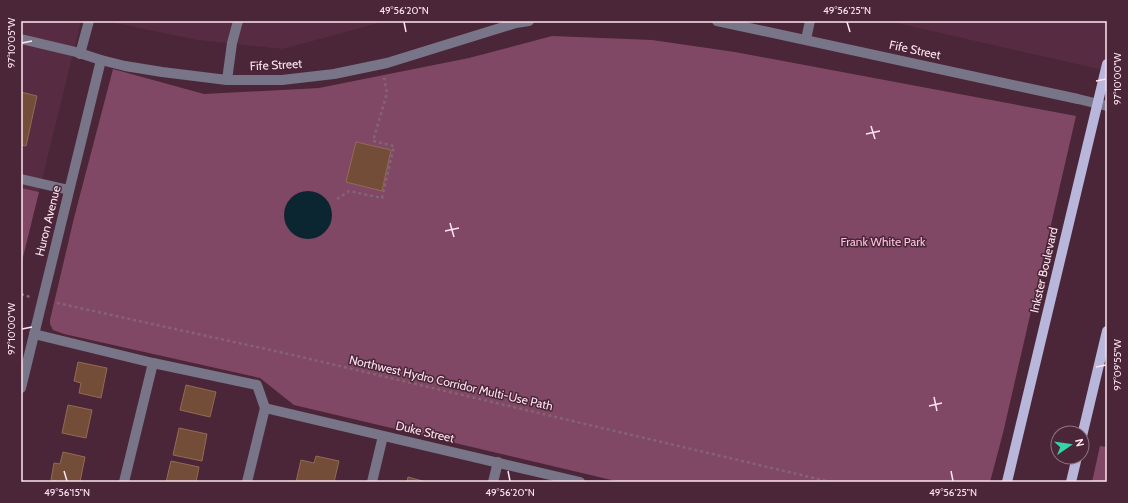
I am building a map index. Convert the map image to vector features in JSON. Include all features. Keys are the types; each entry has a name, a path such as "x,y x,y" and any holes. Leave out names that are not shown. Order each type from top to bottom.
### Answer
{"main road":[{"name":"Inkster Boulevard","path":"1007,482 1102,105 1107,64"},
{"path":"1085,425 1107,331"},
{"path":"1071,482 1075,465"}],"street":[{"path":"80,54 89,21"},
{"path":"227,80 232,43 238,21"},
{"name":"Fife Street","path":"21,40 125,66 162,72 227,80 282,80 334,74 381,64 516,22 529,21"},
{"name":"Fife Street","path":"717,21 806,39 1102,105"},
{"path":"806,39 810,21"},
{"name":"Huron Avenue","path":"21,388 101,60"},
{"path":"21,179 69,190"},
{"path":"34,334 153,363 257,385 264,408 247,482"},
{"path":"124,482 153,363"},
{"name":"Duke Street","path":"264,408 580,482"},
{"path":"372,482 383,436"},
{"path":"493,482 498,462"}],"path":[{"path":"337,199 349,191 382,198 394,146 373,140 386,93 381,64"},
{"name":"Northwest Hydro Corridor Multi-Use Path","path":"66,305 308,359 831,482"}],"shaded area":[{"path":"21,21 81,21 39,192 21,188"},
{"path":"106,21 386,21 283,49 197,40"},
{"path":"888,21 1107,21 1107,71"}],"green space":[{"name":"Frank White Park","path":"552,36 652,40 735,52 1076,116 1003,433 990,482 620,482 294,405 260,378 64,334 53,330 50,320 74,218 113,69 204,94 319,88 469,58"},
{"path":"21,188 39,192 21,265"},
{"path":"1100,446 1107,447 1107,482 1092,482"}],"water":[{"path":"308,191 317,193 325,198 330,206 332,215 330,224 325,232 317,237 308,239 299,237 291,232 286,224 284,215 286,206 291,198 299,193"}],"building":[{"path":"21,92 37,96 26,146 21,145"},
{"path":"356,142 391,150 382,191 346,182"},
{"path":"78,362 107,368 101,398 79,393 81,383 74,381"},
{"path":"186,385 216,392 210,417 180,410"},
{"path":"68,405 92,410 86,438 62,433"},
{"path":"179,428 207,434 202,461 173,455"},
{"path":"63,452 85,457 80,482 61,482 51,480 54,463 60,464"},
{"path":"316,456 339,461 334,482 296,482 301,460 314,463"},
{"path":"171,461 199,467 196,482 166,482"},
{"path":"408,477 426,482 407,482"}]}
